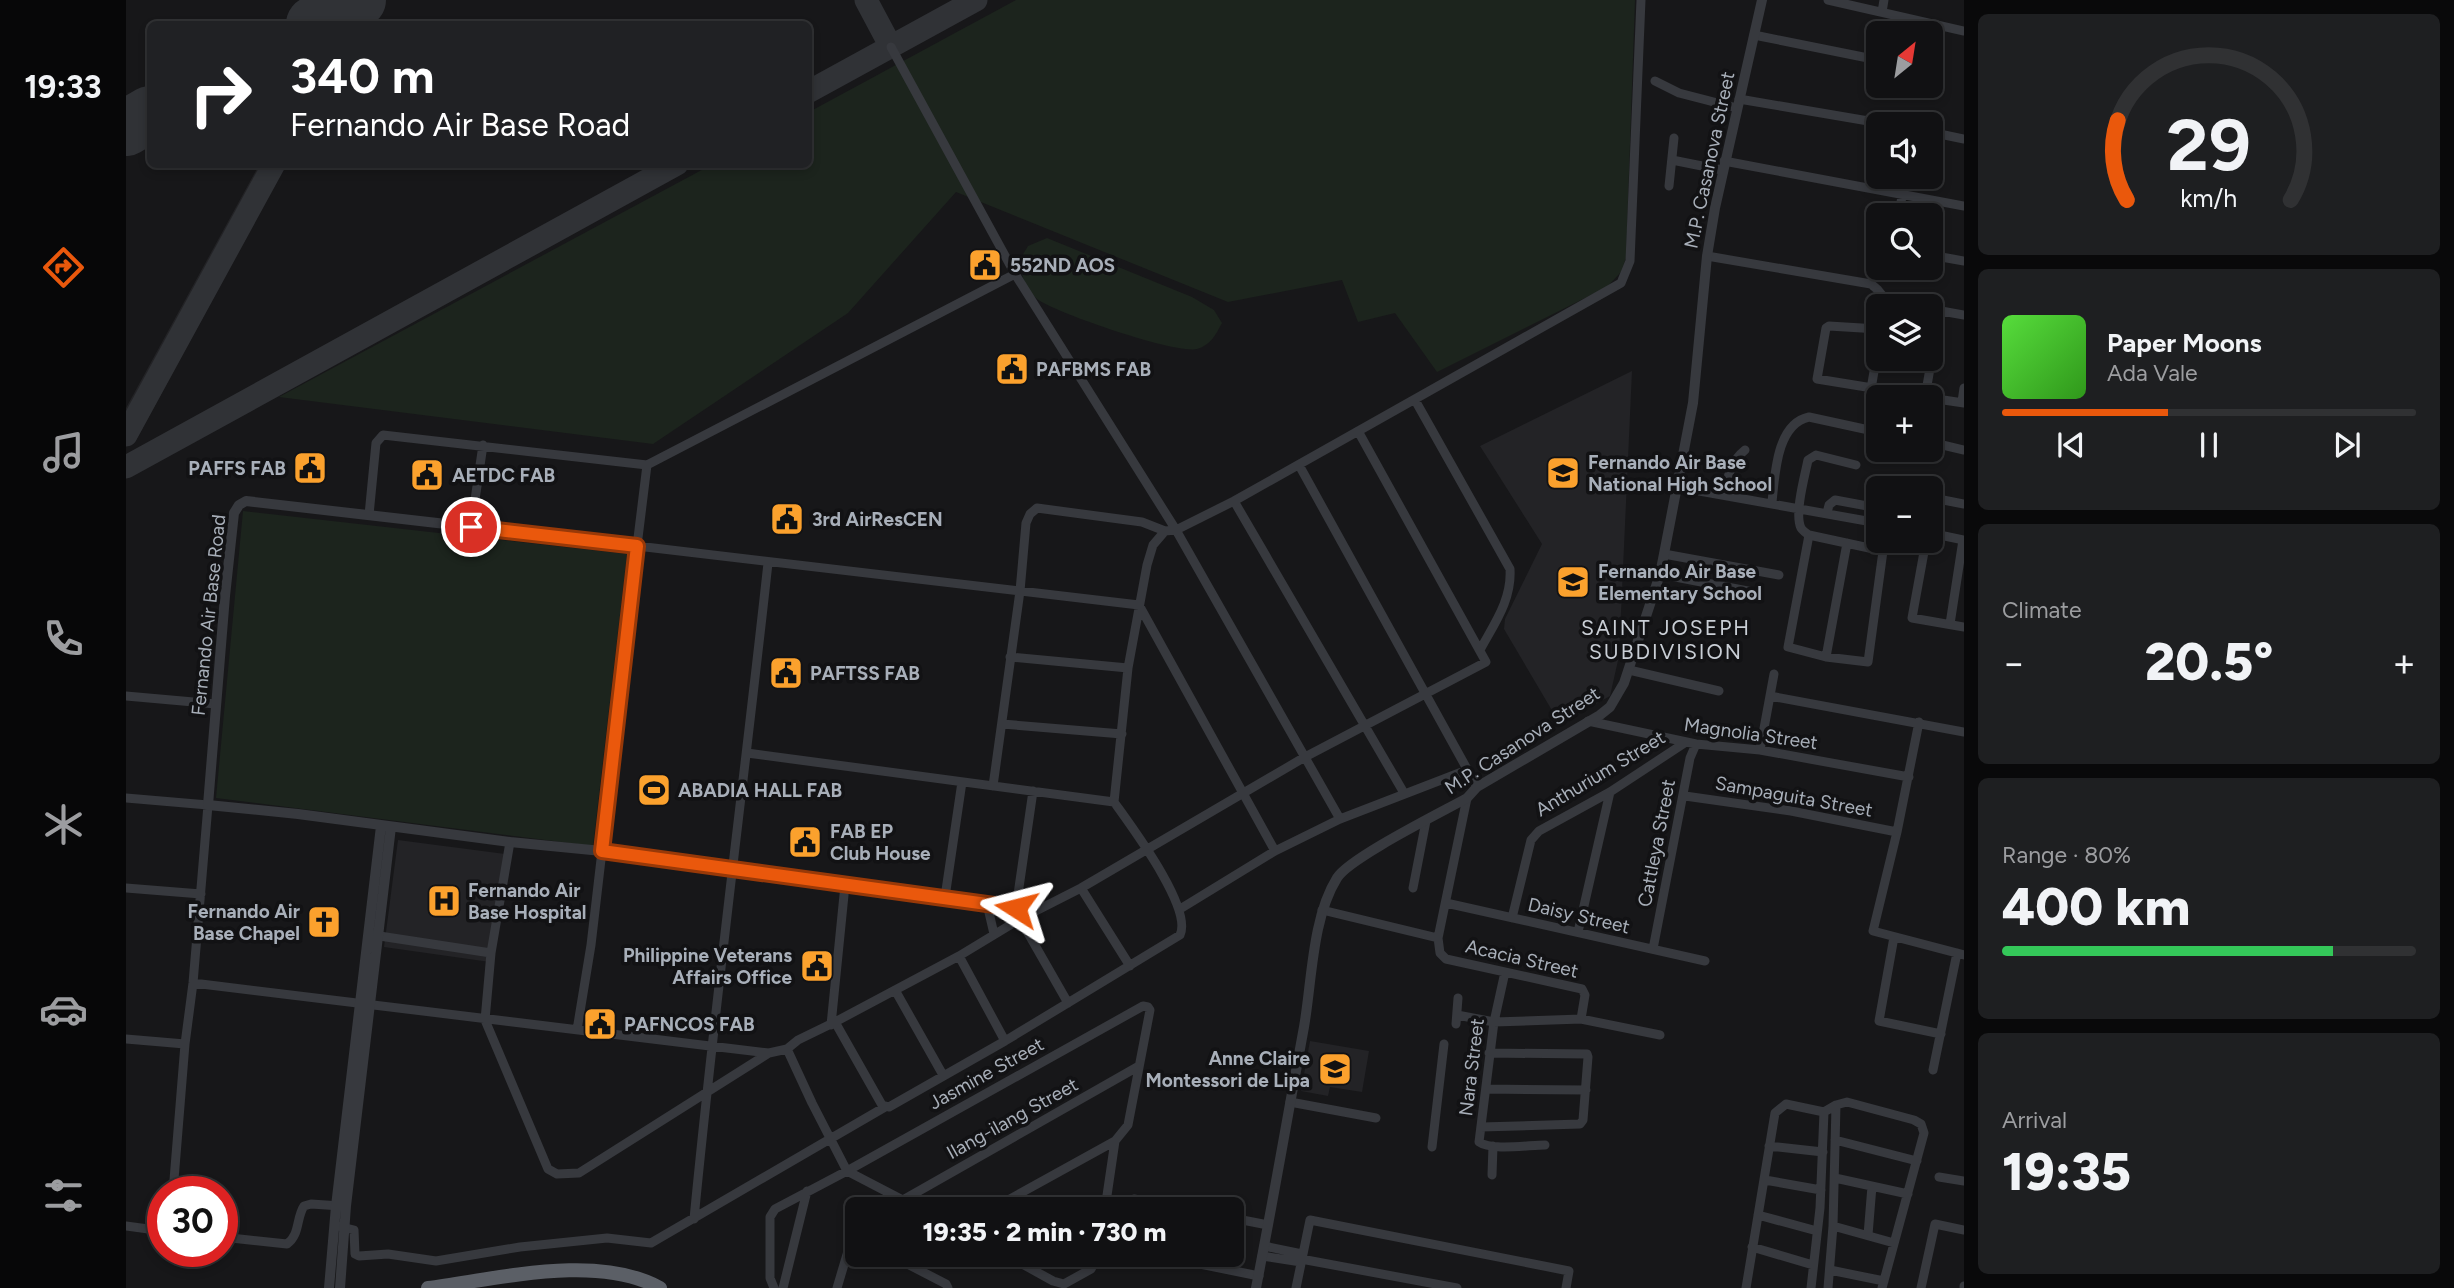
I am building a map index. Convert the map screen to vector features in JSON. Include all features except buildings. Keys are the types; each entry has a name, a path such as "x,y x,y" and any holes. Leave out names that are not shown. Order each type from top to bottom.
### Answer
{"highway":[{"path":"429,1288 467,1286 539,1273 599,1270 634,1276 660,1288"}],"street":[{"path":"993,786 1020,591 1026,523 1037,508 1142,522 1165,531 1177,530 1415,401 1620,283 1630,261 1641,0"},
{"name":"M.P. Casanova Street","path":"1256,1288 1322,910 1337,878 1345,869 1467,798 1477,787 1610,708 1629,670 1664,554 1693,403 1707,256 1723,166 1762,0"},
{"path":"1828,0 1964,31"},
{"path":"1882,12 1884,0"},
{"path":"1754,35 1866,58"},
{"path":"891,47 1015,274 1177,530 1340,819"},
{"path":"1655,81 1679,93 1866,121"},
{"path":"1943,135 1964,139"},
{"path":"1669,187 1674,138"},
{"path":"1672,160 1902,194 1964,206"},
{"path":"1901,203 1903,189"},
{"path":"1707,256 1871,285 1881,294"},
{"path":"1943,257 1964,261"},
{"path":"369,515 376,443 383,435 647,465 1015,274"},
{"path":"1943,312 1964,316"},
{"path":"1866,328 1826,328 1817,379 1866,388"},
{"path":"1943,400 1963,403 1964,388"},
{"path":"1415,401 1510,569 1508,597 1479,650"},
{"path":"1772,502 1781,444 1802,419 1810,418 1866,430"},
{"path":"510,842 491,953 485,1020 548,1169 557,1174 579,1173 769,1053 787,1049 798,1040 959,956 1304,757 1486,662 1358,431"},
{"path":"471,527 483,445"},
{"path":"1943,445 1964,450"},
{"path":"1724,494 1730,469 1745,450"},
{"path":"1809,535 1788,647 1826,657 1866,663 1883,551 1809,535 1800,527 1799,508 1808,460 1812,456 1856,465"},
{"path":"577,1030 591,945 647,465"},
{"path":"1299,465 1477,787"},
{"path":"1677,487 1866,521"},
{"path":"1828,513 1829,505 1835,500 1866,506"},
{"path":"1943,500 1964,504"},
{"name":"Fernando Air Base Road","path":"208,805 225,596 234,513 239,505 246,501 637,546"},
{"path":"1234,501 1404,793"},
{"path":"340,1226 354,1230 355,1254 388,1254 436,1261 520,1247 607,1238 651,1243 885,1107 1005,1041 1180,935 1184,928 1180,909 1147,849 1114,802 1128,668 1146,565 1153,545 1165,531"},
{"path":"1943,536 1964,540 1950,624"},
{"path":"1826,657 1847,543"},
{"path":"637,546 1139,606"},
{"path":"1924,553 1912,618 1964,627"},
{"path":"1664,554 1779,575"},
{"path":"694,1219 710,1046 768,563"},
{"path":"1660,574 1758,593"},
{"path":"1139,606 1275,851"},
{"path":"1010,657 1128,668"},
{"path":"1629,670 1719,691"},
{"path":"1760,750 1774,674"},
{"path":"1770,695 1964,732"},
{"path":"126,696 216,704"},
{"name":"Magnolia Street","path":"1588,721 1696,744 1760,750 1909,777"},
{"path":"1919,722 1897,832 1872,926 1876,932 1961,954 1933,1070"},
{"path":"1002,724 1122,734"},
{"name":"Anthurium Street","path":"1512,918 1531,840 1539,831 1610,792 1686,741"},
{"name":"Cattleya Street","path":"1653,949 1685,796 1690,758 1696,744"},
{"path":"747,753 1114,802"},
{"path":"1180,909 1275,851 1340,819 1467,770"},
{"path":"945,897 962,782"},
{"path":"1016,908 1033,791"},
{"path":"1578,932 1610,792"},
{"name":"Sampaguita Street","path":"1685,796 1791,811 1897,832"},
{"path":"126,797 298,814 510,842 602,851 1036,910"},
{"path":"1322,910 1438,938 1467,798"},
{"path":"174,1176 208,805"},
{"path":"1413,888 1426,821"},
{"path":"329,1288 340,1226 386,826"},
{"path":"845,885 833,1023 885,1107"},
{"path":"126,888 201,894"},
{"path":"1081,888 1130,966"},
{"name":"Daisy Street","path":"1446,903 1705,961"},
{"path":"987,904 993,934"},
{"path":"1020,919 1068,1003"},
{"path":"373,935 491,953"},
{"path":"1894,937 1879,1021 1941,1034"},
{"name":"Acacia Street","path":"1438,938 1440,953 1446,959 1582,989 1585,995 1581,1019"},
{"path":"959,956 1005,1041"},
{"name":"Nara Street","path":"1493,1146 1483,1146 1479,1142 1489,1053 1505,972"},
{"path":"192,983 769,1053"},
{"path":"895,990 943,1075"},
{"path":"1458,998 1456,1020 1581,1019 1660,1035"},
{"name":"Jasmine Street","path":"774,1288 770,1278 770,1217 775,1209 1143,1006 1150,1010 1139,1066"},
{"path":"126,1039 185,1044"},
{"path":"1432,1147 1444,1044"},
{"path":"787,1049 848,1171 897,1197"},
{"path":"1481,1127 1582,1123 1586,1090 1587,1054 1489,1053"},
{"path":"1014,1197 1115,1141 1128,1125 1139,1066"},
{"name":"Ilang-ilang Street","path":"908,1197 1139,1066"},
{"path":"1486,1089 1586,1090"},
{"path":"1290,1102 1376,1118"},
{"path":"1746,1288 1775,1113 1780,1107 1786,1104 1824,1112 1836,1104 1847,1102 1922,1124 1924,1133 1883,1284 1830,1270"},
{"path":"1828,1288 1833,1226 1836,1104"},
{"path":"1811,1288 1821,1190 1824,1112"},
{"path":"1835,1140 1917,1161"},
{"path":"1107,1197 1115,1141"},
{"path":"1492,1175 1493,1146 1545,1145"},
{"path":"1769,1146 1823,1152"},
{"path":"1939,1177 1964,1181"},
{"path":"1835,1178 1908,1194"},
{"path":"1765,1180 1821,1190"},
{"path":"1868,1235 1872,1186"},
{"path":"783,1288 807,1191"},
{"path":"238,1239 286,1244 296,1235 300,1212 304,1206 311,1203 341,1206"},
{"path":"1758,1215 1817,1231"},
{"path":"1244,1220 1268,1225"},
{"path":"1296,1288 1310,1220 1569,1272 1566,1288"},
{"path":"1921,1288 1935,1224 1964,1230"},
{"path":"126,1226 147,1229"},
{"path":"1833,1226 1894,1242"},
{"path":"1752,1247 1813,1265"},
{"path":"337,1250 340,1288"},
{"path":"1263,1251 1457,1288"},
{"path":"837,1288 845,1261"},
{"path":"914,1267 947,1284 948,1288"},
{"path":"1029,1267 1063,1284 1092,1267"},
{"path":"1214,1267 1259,1276"}],"shaded area":[{"path":"1016,0 1635,0 1626,258 1621,272 1607,287 1437,372 1395,313 1358,322 1342,280 1228,302 956,192 848,313 653,444 279,397 705,168 812,168 812,110"},
{"path":"257,168 284,168 135,442 126,438 126,408"},
{"path":"1047,238 1192,297 1214,310 1222,323 1206,345 1197,349 1185,349 1116,331 1048,305 1030,292 1024,282 1021,265 1028,246"},
{"path":"1632,371 1619,656 1610,696 1560,724 1504,629 1505,619 1542,544 1480,446"},
{"path":"243,511 627,554 593,846 216,798"},
{"name":"Fernando Air Base Hospital","path":"398,840 505,854 490,962 384,947"},
{"name":"Anne Claire Montessori de Lipa","path":"1310,1041 1369,1051 1362,1092 1330,1087 1328,1096 1301,1091"}],"taxiway":[{"path":"354,21 366,0"},
{"path":"866,0 891,47"},
{"path":"812,90 976,0"},
{"path":"126,435 272,168"},
{"path":"126,467 670,168"}],"runway":[{"path":"320,21 358,0"},
{"path":"126,128 147,116"}],"place":[{"name":"552ND AOS","path":"985,265"},
{"name":"PAFBMS FAB","path":"1012,369"},
{"name":"PAFFS FAB","path":"310,468"},
{"name":"Fernando Air Base National High School","path":"1563,473"},
{"name":"AETDC FAB","path":"427,475"},
{"name":"3rd AirResCEN","path":"787,519"},
{"name":"Fernando Air Base Elementary School","path":"1573,582"},
{"name":"PAFTSS FAB","path":"786,673"},
{"name":"ABADIA HALL FAB","path":"654,790"},
{"name":"FAB EP Club House","path":"805,842"},
{"name":"Fernando Air Base Hospital","path":"444,901"},
{"name":"Fernando Air Base Chapel","path":"324,922"},
{"name":"Philippine Veterans Affairs Office","path":"817,966"},
{"name":"PAFNCOS FAB","path":"600,1024"},
{"name":"Anne Claire Montessori de Lipa","path":"1335,1069"}],"district":[{"name":"SAINT JOSEPH SUBDIVISION","path":"1666,640"}],"route":[{"path":"471,527 637,546 602,851 1016,908"}]}
